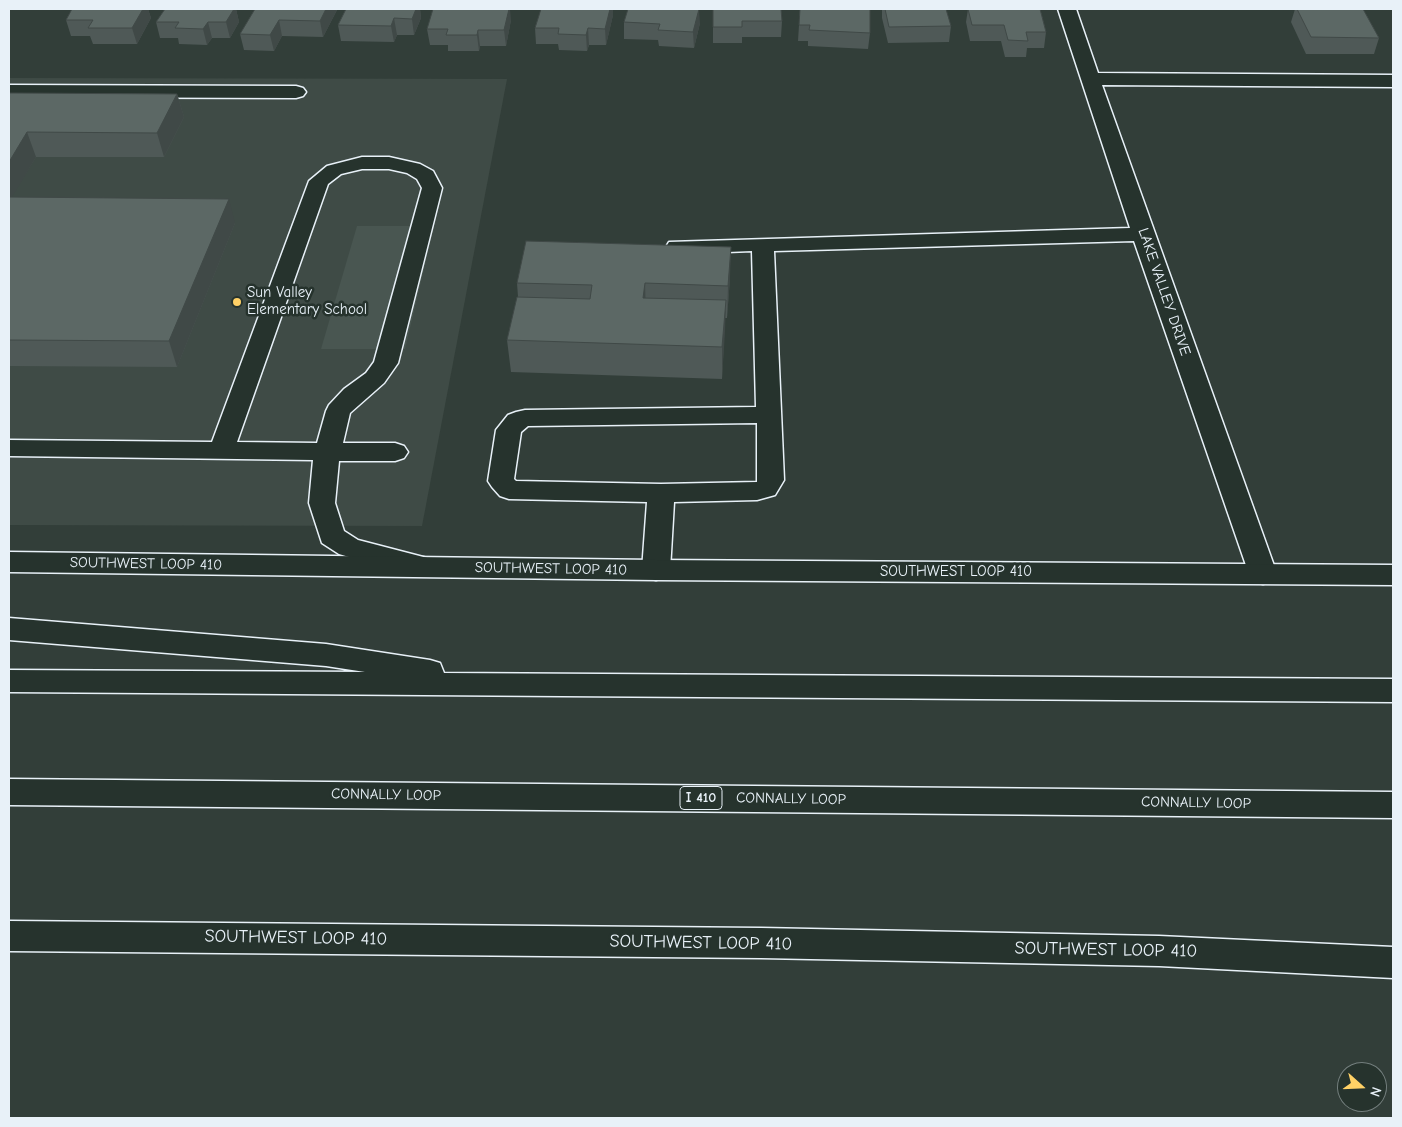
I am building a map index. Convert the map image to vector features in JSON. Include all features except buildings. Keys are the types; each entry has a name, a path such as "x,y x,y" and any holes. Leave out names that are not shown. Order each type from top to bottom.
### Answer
{"main road":[{"name":"LAKE VALLEY DRIVE","path":"1067,9 1143,234 1263,574"},
{"path":"1091,79 1393,81"},
{"path":"9,91 296,92"},
{"path":"222,450 319,181 334,170 362,163 389,163 413,168 426,175 432,188 386,363 375,378 352,395 338,410 323,475 322,503 332,536 349,547 425,568"},
{"path":"657,247 763,246 1143,234"},
{"path":"763,246 770,423 771,480 766,489 757,491 661,493 509,490 502,481 509,430 517,421 524,418 770,423"},
{"path":"9,448 395,452"},
{"path":"656,570 661,493"},
{"name":"SOUTHWEST LOOP 410","path":"9,562 425,568 1393,575"},
{"path":"9,629 326,655 528,686"},
{"path":"9,681 1393,691"},
{"name":"CONNALLY LOOP","path":"9,792 1393,805"},
{"name":"SOUTHWEST LOOP 410","path":"9,936 771,943 1159,951 1393,963"}],"shaded area":[{"name":"Sun Valley Elementary School","path":"9,78 507,79 422,526 9,525"},
{"path":"357,226 434,226 405,349 321,349"}],"place":[{"name":"Sun Valley Elementary School","path":"237,302"}]}
